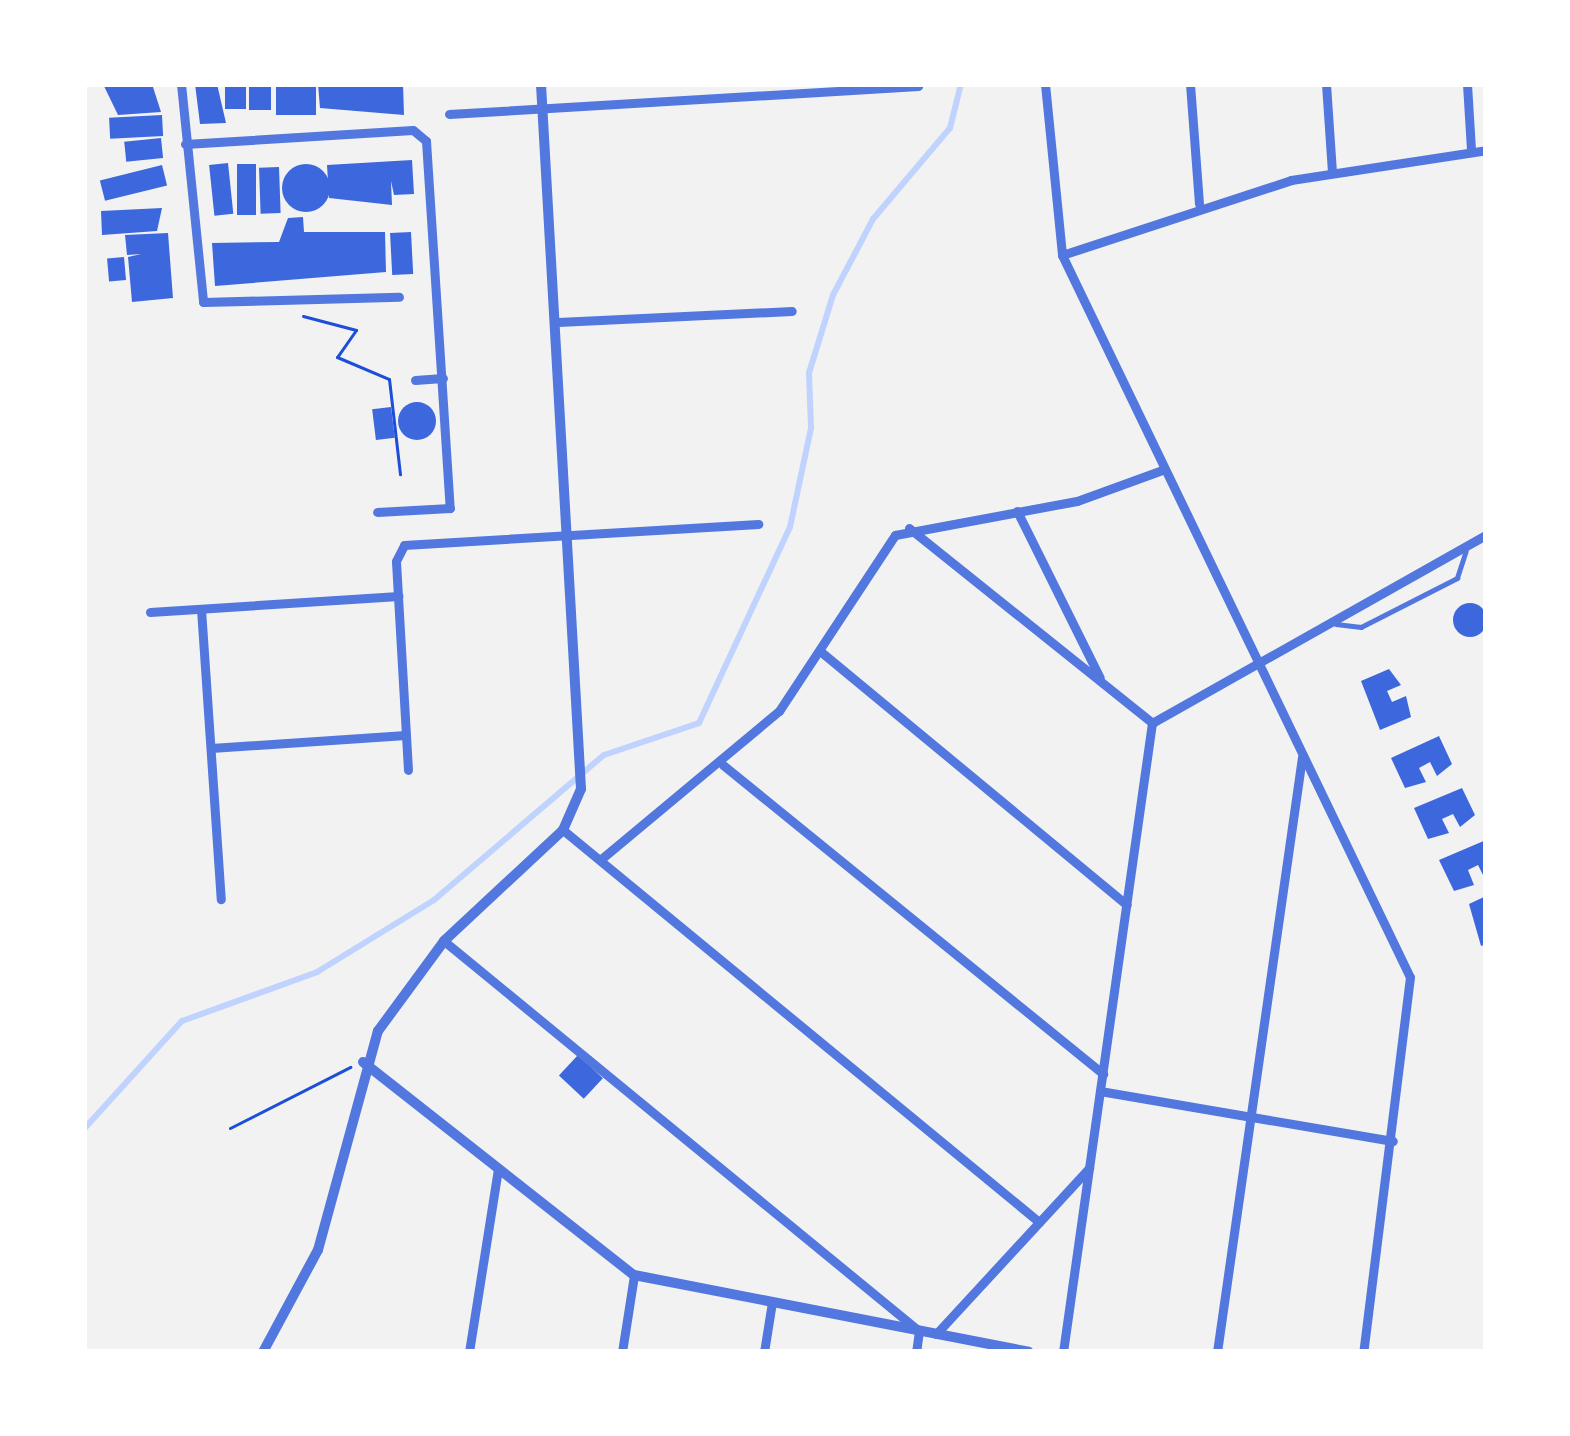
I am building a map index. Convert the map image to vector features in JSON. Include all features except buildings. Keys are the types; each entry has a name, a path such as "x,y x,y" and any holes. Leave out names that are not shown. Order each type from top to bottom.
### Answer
{"street":[{"path":"181,84 196,296 220,308 398,297"},
{"path":"263,1352 318,1250 363,1062 444,941 563,830 581,789 584,750 542,84"},
{"path":"1045,84 1062,255 1410,977 1363,1352"},
{"path":"1190,84 1199,204"},
{"path":"1326,84 1332,171"},
{"path":"1467,84 1471,150"},
{"path":"448,114 918,86"},
{"path":"185,144 423,136 450,508 377,512"},
{"path":"1062,255 1199,204 1332,171 1486,150"},
{"path":"558,322 792,311"},
{"path":"415,380 443,378"},
{"path":"600,860 723,765 820,651 869,559 910,528 1017,511 1162,470"},
{"path":"1017,511 1102,683"},
{"path":"408,770 398,552 425,541 572,538 758,524"},
{"path":"910,528 1153,723"},
{"path":"1153,723 1486,535"},
{"path":"150,612 398,596"},
{"path":"201,609 221,899"},
{"path":"820,651 1127,905"},
{"path":"1063,1352 1153,723"},
{"path":"211,748 406,735"},
{"path":"1217,1352 1303,754"},
{"path":"723,765 1102,1074"},
{"path":"563,830 1039,1222"},
{"path":"444,941 919,1331"},
{"path":"363,1062 634,1275 1029,1352"},
{"path":"1100,1091 1393,1141"},
{"path":"469,1352 498,1168"},
{"path":"936,1334 1089,1168"},
{"path":"622,1352 634,1275"},
{"path":"764,1352 772,1302"},
{"path":"916,1352 919,1331"}],"lane":[{"path":"1331,622 1361,627 1457,578 1468,544"}],"path":[{"path":"299,303 314,324 356,330 337,357 389,379 400,473"},
{"path":"230,1128 261,1103 363,1062"}],"waterway":[{"path":"84,1129 182,1021 317,972 434,900 604,755 699,723 790,527 811,428 809,373 833,295 873,219 950,128 961,84"}]}
